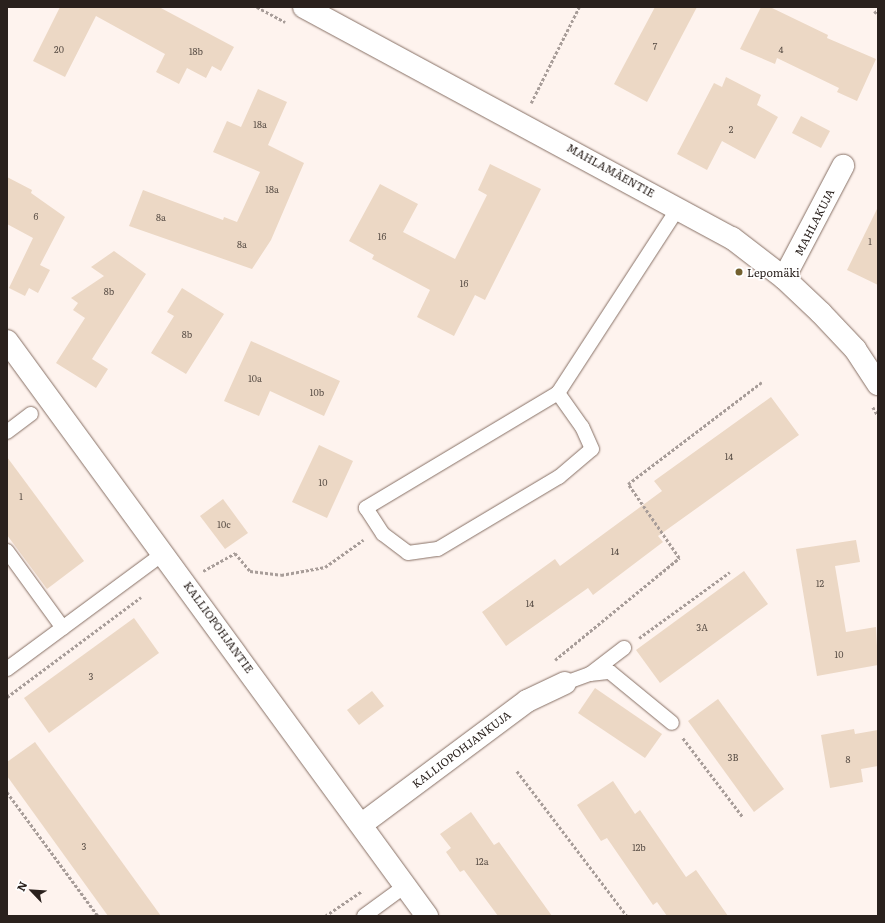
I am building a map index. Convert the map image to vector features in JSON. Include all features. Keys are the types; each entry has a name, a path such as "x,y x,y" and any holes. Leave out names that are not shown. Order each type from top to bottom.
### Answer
{"street":[{"name":"MAHLAMÄENTIE","path":"304,7 522,122 679,207 732,238 784,278 855,350 874,393"},
{"name":"MAHLAKUJA","path":"784,278 843,166"},
{"name":"KALLIOPOHJANTIE","path":"7,341 362,824 427,916"},
{"name":"KALLIOPOHJANKUJA","path":"362,824 527,701 565,682"}],"lane":[{"path":"558,393 582,427 592,449 559,477 438,549 408,553 380,529 366,508 558,393 679,207"},
{"path":"7,432 31,414"},
{"path":"7,551 63,628"},
{"path":"7,669 164,553"},
{"path":"590,674 624,648"},
{"path":"565,682 590,674 610,672 672,723"},
{"path":"364,916 405,886"}],"path":[{"path":"257,7 290,24"},
{"path":"522,122 579,7"},
{"path":"874,13 878,10"},
{"path":"554,661 680,558 628,484 762,382"},
{"path":"874,393 878,416"},
{"path":"220,559 234,553 250,571 281,575 325,567 380,529"},
{"path":"624,648 730,572"},
{"path":"7,697 146,593"},
{"path":"672,723 743,817"},
{"path":"517,771 627,916"},
{"path":"7,792 98,916"},
{"path":"325,916 366,888"}],"building":[{"path":"60,7 159,7 234,47 221,71 212,66 206,78 187,68 179,84 156,72 165,54 96,16 65,77 33,61"},
{"path":"655,7 697,7 647,102 614,84"},
{"path":"761,7 770,7 828,35 827,38 876,59 857,101 837,92 839,88 777,58 775,64 740,49"},
{"path":"726,77 761,95 757,105 778,117 755,159 722,141 707,170 677,154 714,83 722,87"},
{"path":"258,89 287,102 268,145 304,163 271,240 252,269 129,226 143,190 223,220 224,217 237,222 260,172 213,152 227,121 241,127"},
{"path":"801,116 830,131 821,148 792,133"},
{"path":"490,164 541,189 485,300 475,295 454,336 417,317 430,290 372,259 374,255 349,241 380,184 418,204 403,232 455,259 487,195 478,190"},
{"path":"7,177 32,190 31,193 65,217 40,265 50,270 38,293 29,288 25,296 9,288 33,238 7,224"},
{"path":"878,207 878,285 847,270"},
{"path":"114,251 146,274 92,359 108,369 96,388 56,363 85,318 73,310 78,303 71,298 104,276 91,267"},
{"path":"182,288 224,314 186,374 151,353 174,316 167,312"},
{"path":"251,341 340,381 324,416 270,391 259,416 224,401"},
{"path":"771,397 799,435 658,536 663,542 593,595 588,588 506,646 482,612 555,559 560,566 662,491 654,481"},
{"path":"319,445 353,461 327,518 292,502"},
{"path":"7,457 84,561 47,589 7,535"},
{"path":"223,499 248,533 225,549 200,516"},
{"path":"856,540 860,562 835,566 846,632 876,627 878,665 817,676 796,549"},
{"path":"744,571 768,604 660,683 636,650"},
{"path":"134,618 159,653 49,733 24,698"},
{"path":"595,688 662,734 645,758 578,713"},
{"path":"372,691 384,706 359,725 347,710"},
{"path":"718,699 784,789 754,812 688,721"},
{"path":"854,729 855,734 878,730 878,766 861,769 863,782 830,788 821,735"},
{"path":"35,742 161,916 108,916 7,776 7,762"},
{"path":"613,781 635,814 640,810 686,877 696,870 728,916 667,916 657,902 653,905 607,838 601,841 577,805"},
{"path":"471,812 494,845 499,842 552,916 498,916 464,870 460,872 446,852 451,848 440,834"}],"place":[{"name":"Lepomäki","path":"739,272"}]}
